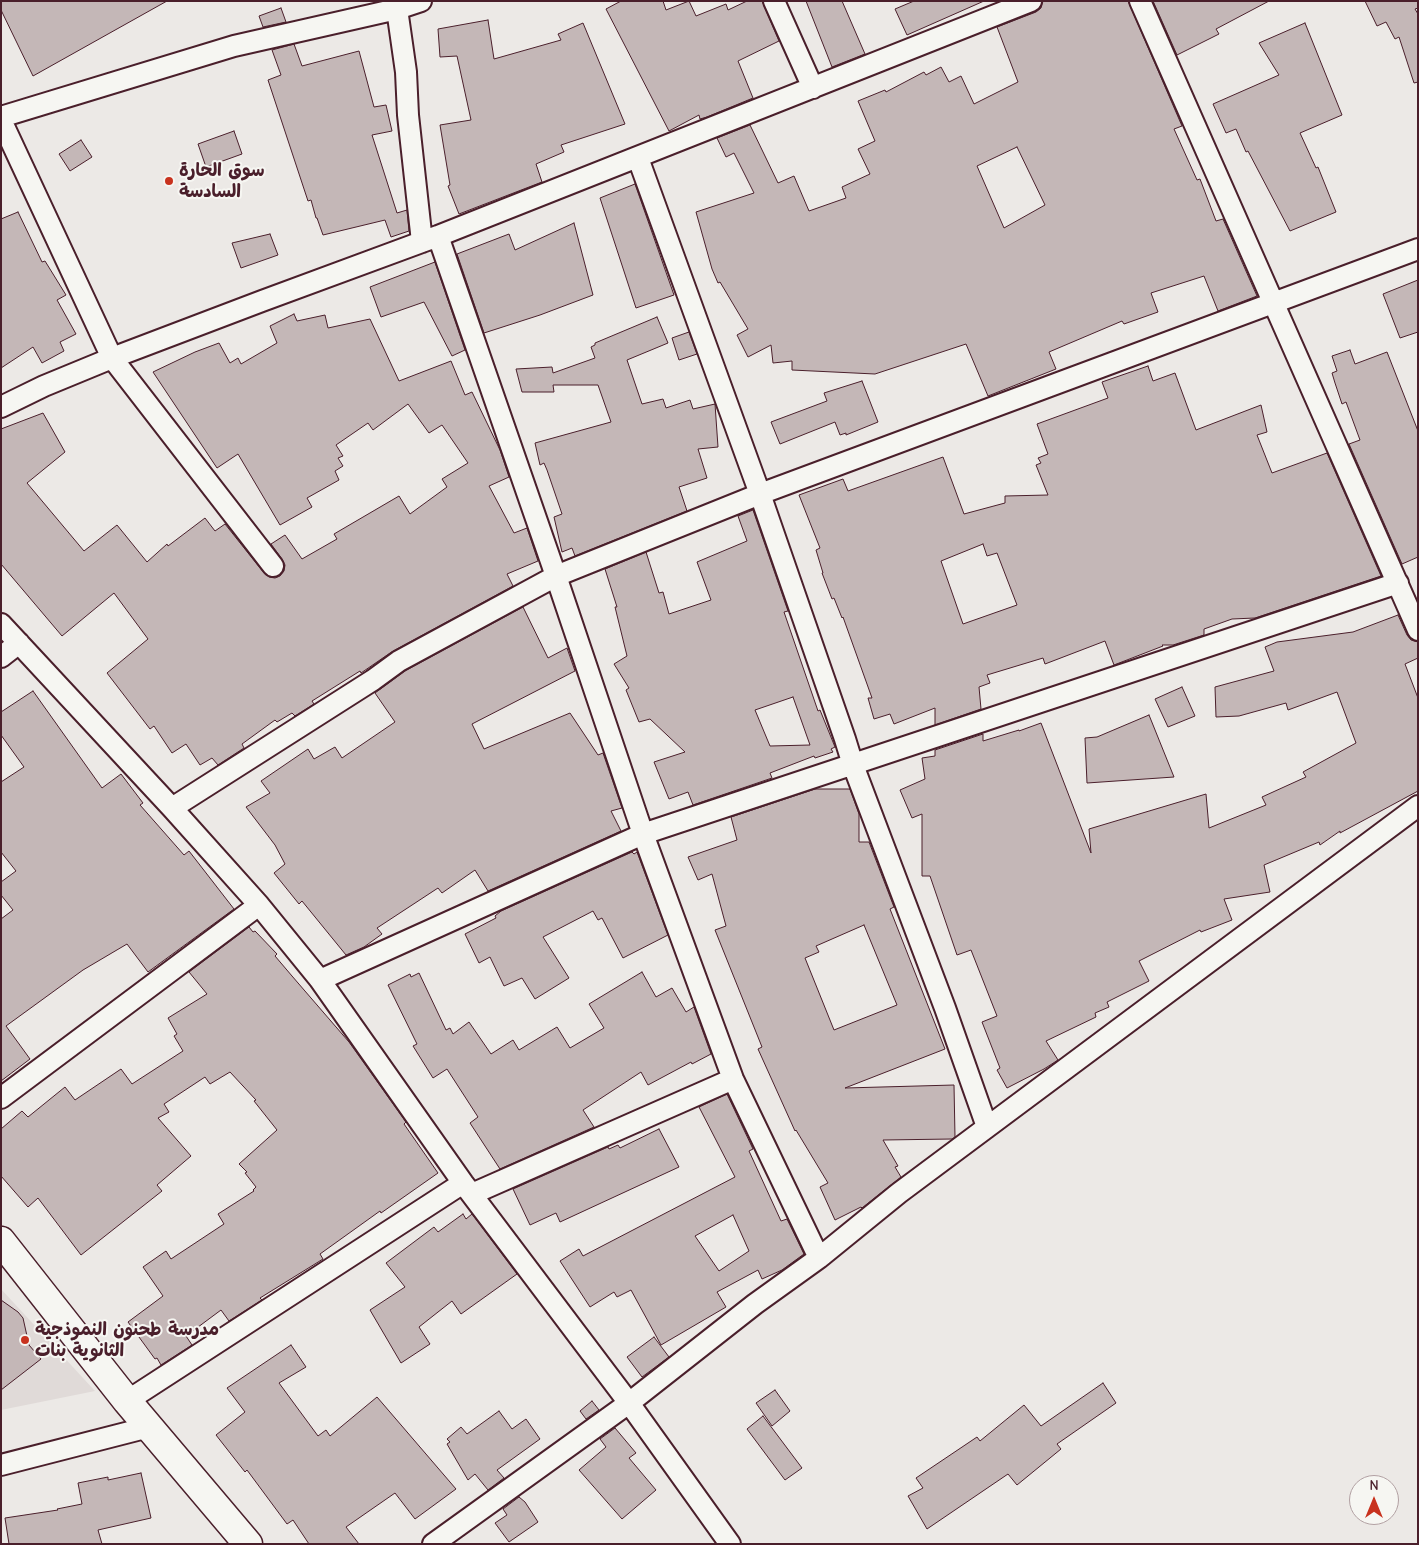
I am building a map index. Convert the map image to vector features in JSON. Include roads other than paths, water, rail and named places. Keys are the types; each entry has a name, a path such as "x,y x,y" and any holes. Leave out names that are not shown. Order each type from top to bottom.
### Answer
{"street":[{"path":"273,566 112,358 1,118 234,46 396,9 420,1"},
{"path":"774,1 813,88"},
{"path":"1,407 44,386 112,358 430,239 1031,1"},
{"path":"1140,1 1418,630"},
{"path":"396,9 406,72 410,132 430,239 556,576 643,834 733,1080 819,1258"},
{"path":"638,158 760,494 853,765 945,1008 987,1127"},
{"path":"172,808 400,661 556,576 760,494 1418,249"},
{"path":"320,980 643,834 1398,583"},
{"path":"1,624 259,904 320,980 468,1189 629,1403 730,1544"},
{"path":"1,657 19,644"},
{"path":"433,1544 629,1403 755,1304 819,1258 899,1193 1418,806"},
{"path":"1,1098 259,904"},
{"path":"127,1401 468,1189 733,1080"},
{"path":"1,1242 127,1401 248,1544"},
{"path":"1,1465 149,1427"}],"place":[{"name":"سوق الحارة السادسة","path":"169,181"},
{"name":"مدرسة طحنون النموذجية الثانوية بنات","path":"25,1340"}]}
